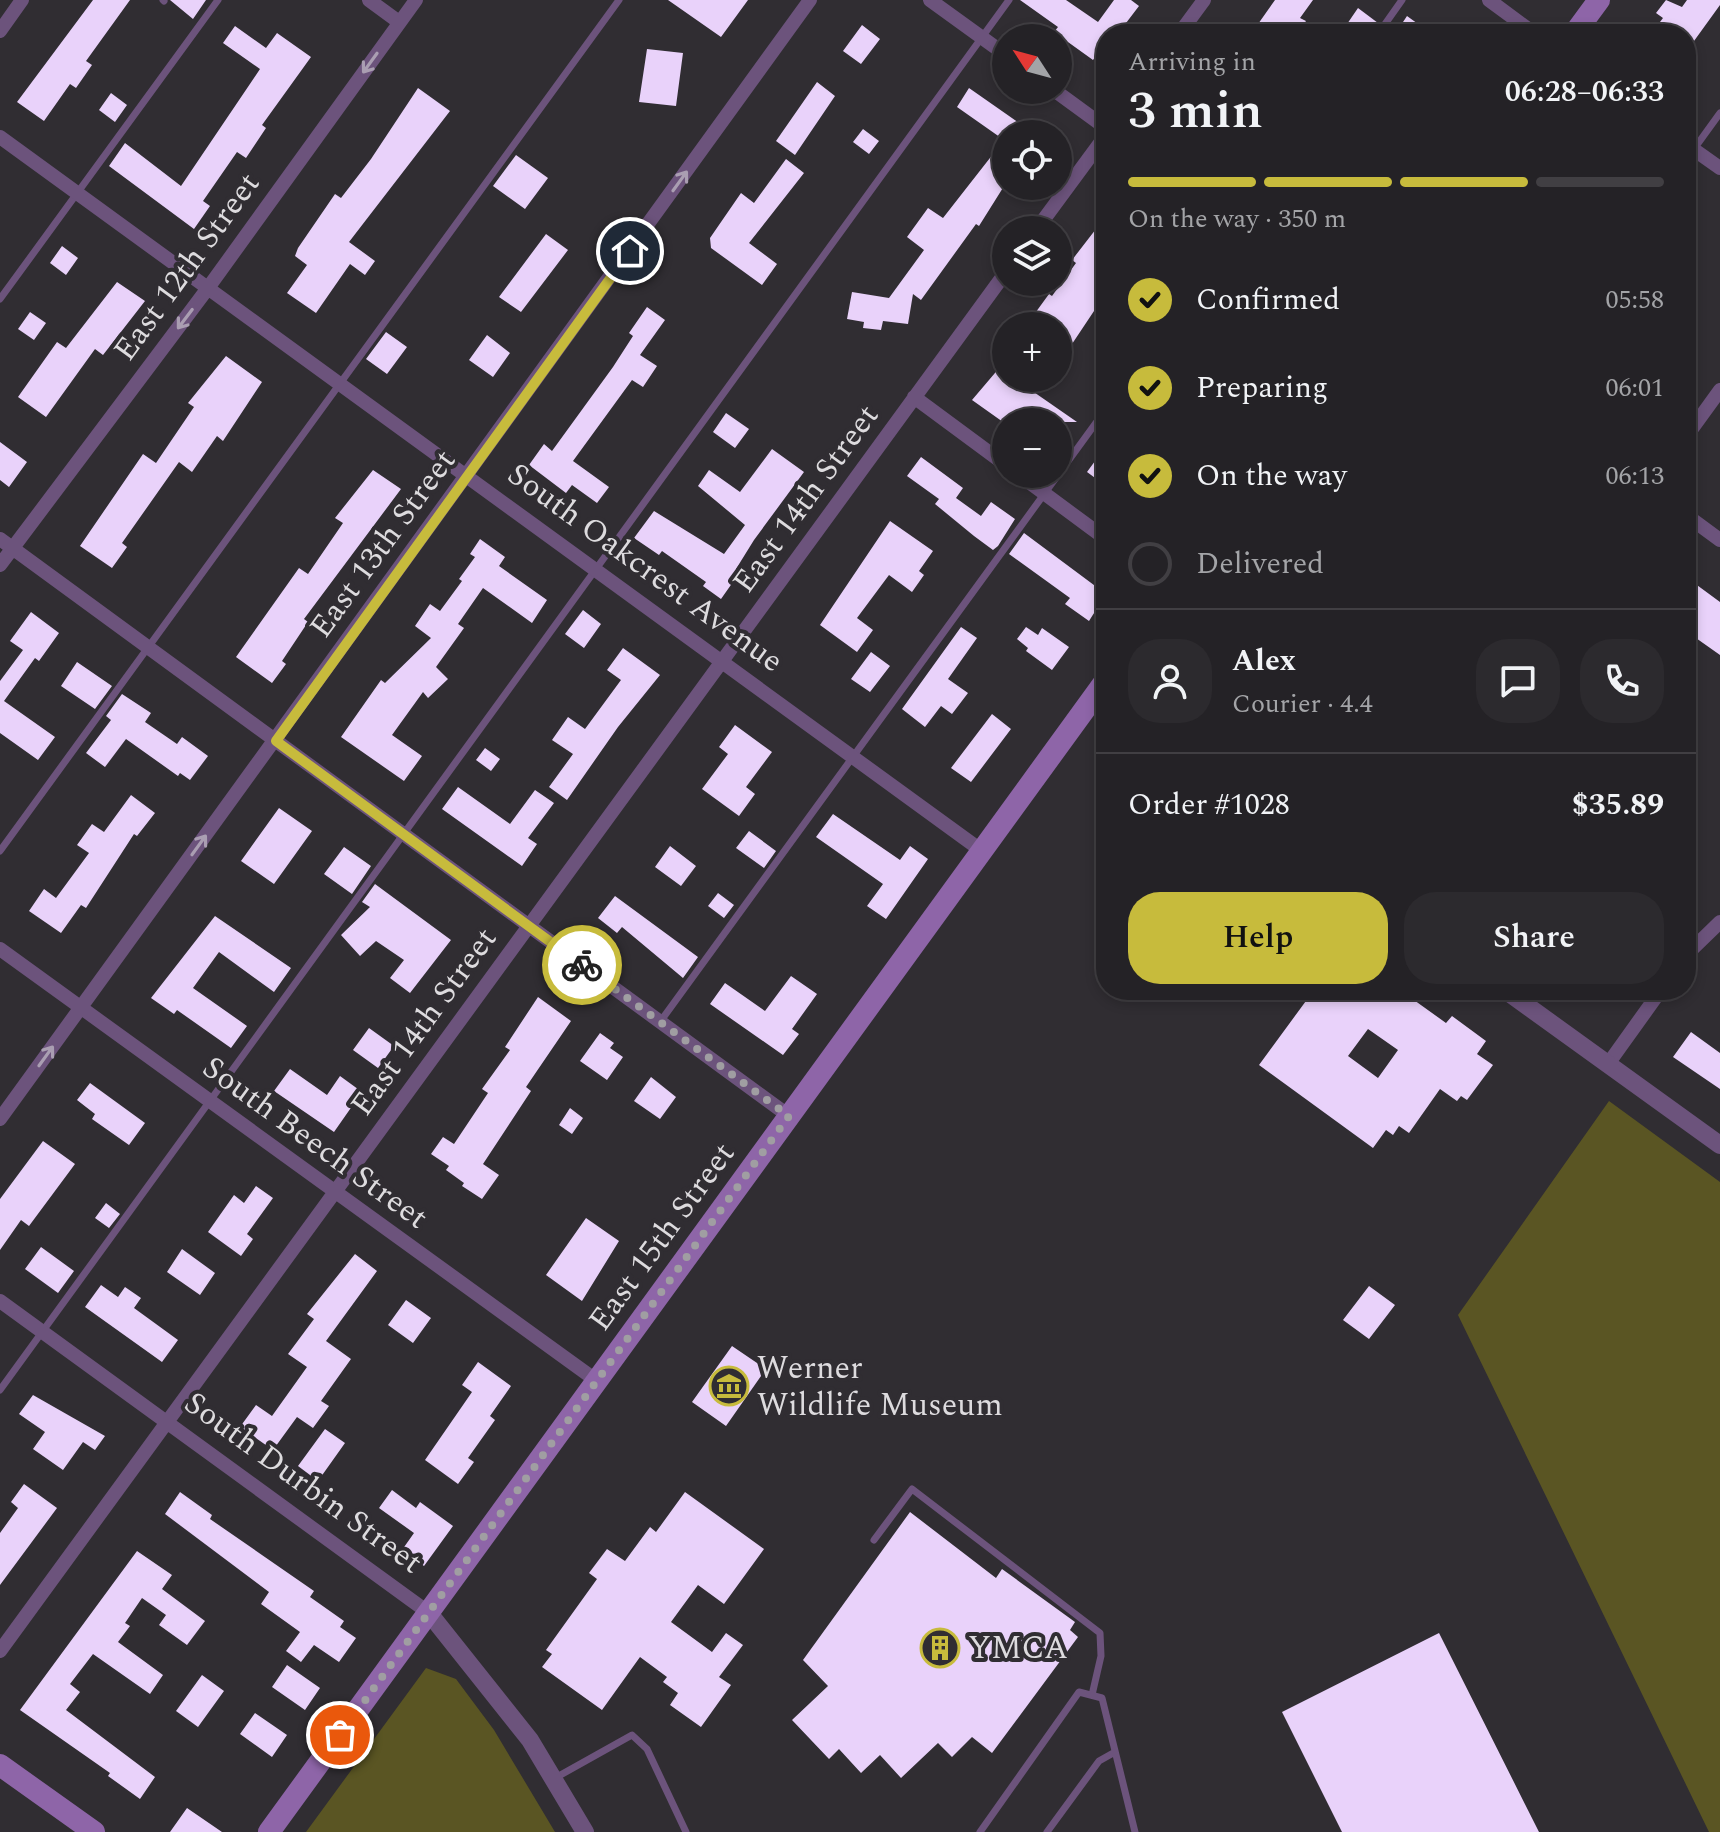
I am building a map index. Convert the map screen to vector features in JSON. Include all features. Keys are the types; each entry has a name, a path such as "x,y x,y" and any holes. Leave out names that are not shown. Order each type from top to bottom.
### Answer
{"main road":[{"path":"1581,24 1599,0"},
{"name":"East 15th Street","path":"269,1832 982,851 1096,700"},
{"path":"0,1765 94,1832"}],"street":[{"path":"0,31 22,0"},
{"path":"369,0 399,22"},
{"name":"East 12th Street","path":"0,565 6,544 208,288 416,0"},
{"name":"East 13th Street","path":"0,1119 810,0"},
{"path":"930,0 992,45"},
{"path":"1186,24 1204,0"},
{"path":"1489,0 1521,24"},
{"path":"1072,103 1096,121"},
{"name":"South Oakcrest Avenue","path":"0,137 982,851"},
{"path":"1046,216 1096,149"},
{"path":"1696,155 1720,168"},
{"name":"East 14th Street","path":"0,1651 992,291"},
{"path":"1696,423 1720,390"},
{"path":"914,397 992,455"},
{"path":"1037,488 1096,532"},
{"path":"1696,522 1720,540"},
{"path":"6,544 789,1116"},
{"path":"1696,945 1720,922"},
{"name":"South Beech Street","path":"0,949 597,1381"},
{"path":"1519,1000 1720,1145"},
{"path":"1608,1064 1654,1000"},
{"name":"South Durbin Street","path":"0,1301 429,1613 530,1740 585,1832"}],"lane":[{"path":"0,299 218,0"},
{"path":"0,851 619,0"},
{"path":"0,1390 1009,0"},
{"path":"1385,24 1402,0"},
{"path":"1696,142 1720,113"},
{"path":"660,1022 1096,423"},
{"path":"874,1540 912,1489 1100,1633 1101,1656 1092,1695"},
{"path":"980,1832 1079,1692 1102,1698 1134,1828 1125,1832"},
{"path":"553,1779 632,1735 647,1749 686,1832"},
{"path":"1047,1832 1099,1761 1115,1752"}],"shaded area":[{"path":"1609,1101 1720,1182 1720,1832 1709,1832 1458,1315"},
{"path":"426,1668 456,1679 494,1730 555,1832 306,1832"}],"building":[{"path":"93,0 130,0 86,61 92,65 76,88 70,84 44,121 17,102"},
{"path":"170,0 206,0 193,19"},
{"path":"668,0 748,0 721,37"},
{"path":"1020,0 1066,0 1098,22 1114,0 1131,0 1139,6 1125,24 1096,24 1096,56 1093,60 1072,45 1072,24 1054,24"},
{"path":"1275,0 1313,0 1300,18 1306,21 1304,24 1258,24"},
{"path":"1666,0 1682,7 1687,0 1720,0 1720,5 1696,38 1696,24 1658,24 1663,18 1656,13"},
{"path":"1358,8 1378,23 1377,24 1347,24"},
{"path":"1407,16 1418,24 1402,24"},
{"path":"862,25 880,39 861,64 843,51"},
{"path":"235,26 266,48 277,33 311,57 262,125 266,128 246,158 237,152 203,201 210,206 194,229 109,166 125,143 181,186 260,69 223,43"},
{"path":"647,49 683,53 676,106 639,102"},
{"path":"817,82 835,96 795,155 776,141"},
{"path":"418,88 450,111 349,242 375,261 365,275 350,264 316,313 287,293 307,265 295,256 298,248 335,194 341,198 371,159"},
{"path":"969,88 1015,120 992,120 992,132 957,107"},
{"path":"111,93 127,105 115,122 99,110"},
{"path":"863,129 879,141 869,154 853,142"},
{"path":"516,155 548,178 525,209 493,186"},
{"path":"992,155 992,200 995,200 979,226 976,224 921,300 913,294 908,324 883,321 881,330 863,328 864,322 847,319 852,292 889,298 924,250 907,237 928,208 943,218"},
{"path":"786,159 804,173 749,243 777,264 762,285 711,248 710,238 741,193 754,203"},
{"path":"1096,229 1096,308 1072,344 1072,312 1036,312 1048,296 1072,296 1072,268 1076,263 1072,260"},
{"path":"546,234 568,250 521,312 499,297"},
{"path":"62,246 78,258 66,275 50,263"},
{"path":"117,282 145,301 103,355 95,349 46,417 18,397 57,342 66,348"},
{"path":"647,307 665,320 640,355 657,366 643,387 632,380 573,461 609,487 597,503 572,485 566,493 529,465 544,444 552,451 613,367 633,336 629,333"},
{"path":"30,312 46,323 34,340 18,329"},
{"path":"386,332 407,347 387,374 366,359"},
{"path":"487,335 510,353 493,377 469,360"},
{"path":"226,356 262,382 223,441 217,436 192,472 179,462 122,543 127,547 112,568 80,546 143,454 156,463 194,407 188,403"},
{"path":"992,376 992,392 1034,392 1057,408 992,408 992,414 972,400"},
{"path":"726,413 749,429 735,448 713,432"},
{"path":"0,442 27,462 9,487 0,480"},
{"path":"772,449 804,472 754,540 736,569 740,572 721,599 703,586 706,582 662,551 659,555 634,538 654,511 724,554 745,525 698,486 709,470 740,492"},
{"path":"921,457 963,488 956,498 981,516 991,502 1015,519 998,546 993,550 974,536 935,504 939,499 907,476"},
{"path":"1096,460 1096,479 1087,472"},
{"path":"373,470 401,489 304,619 308,622 282,661 286,664 272,683 236,657 299,568 308,574 343,523 335,518"},
{"path":"890,521 933,551 919,571 924,575 912,592 889,575 857,618 873,630 857,652 820,625"},
{"path":"1024,533 1096,587 1096,610 1089,621 1065,604 1070,598 1009,554"},
{"path":"480,539 505,557 499,566 547,600 532,623 483,588 458,624 464,628 436,667 448,679 428,698 423,692 392,735 422,756 404,781 341,737 381,680 385,683 431,638 415,626 430,604 440,611 462,581 459,579 475,557 470,554"},
{"path":"1696,584 1720,602 1720,655 1696,638"},
{"path":"583,610 601,624 584,648 565,634"},
{"path":"31,612 59,633 39,661 35,658 4,701 55,737 38,760 0,733 0,681 23,650 10,641"},
{"path":"961,627 977,638 948,679 968,693 952,714 941,706 925,727 902,709"},
{"path":"1026,627 1038,635 1042,628 1069,647 1052,670 1026,651 1028,648 1017,639"},
{"path":"623,648 660,675 618,727 567,800 549,787 573,754 552,740 568,717 585,729 621,680 607,670"},
{"path":"871,652 890,666 870,692 851,679"},
{"path":"77,662 112,686 95,709 61,686"},
{"path":"122,694 151,713 145,722 177,744 182,737 208,756 190,780 180,773 178,776 126,739 105,767 86,753 111,720 106,716"},
{"path":"992,714 1011,729 971,782 951,768"},
{"path":"735,725 772,752 746,787 755,794 739,816 702,789 728,754 719,747"},
{"path":"485,748 500,759 491,771 476,760"},
{"path":"458,787 510,824 535,790 554,803 528,838 537,844 522,866 442,809"},
{"path":"131,795 155,813 137,836 134,834 86,908 81,905 61,933 29,911 44,889 56,898 89,853 77,845 92,824 104,832"},
{"path":"279,808 312,831 274,884 241,861"},
{"path":"833,814 900,860 910,846 928,859 886,919 867,906 883,884 816,837"},
{"path":"749,831 776,851 764,868 736,848"},
{"path":"670,846 696,866 681,886 655,867"},
{"path":"344,847 371,866 352,894 324,874"},
{"path":"375,884 451,940 410,993 390,978 404,960 376,941 360,956 341,935 370,907 362,902"},
{"path":"718,893 734,905 724,918 708,906"},
{"path":"615,896 698,957 683,978 622,927 617,933 598,918"},
{"path":"215,916 291,968 274,992 219,952 193,988 247,1026 231,1048 177,1010 174,1014 151,998"},
{"path":"791,976 817,994 792,1029 799,1034 783,1055 710,1004 725,983 765,1011"},
{"path":"538,997 571,1021 526,1087 531,1091 483,1164 499,1175 482,1199 462,1186 464,1183 446,1170 449,1166 431,1154 443,1137 454,1144 488,1093 482,1089 510,1050 505,1047"},
{"path":"1307,1000 1414,1000 1446,1023 1452,1016 1486,1041 1477,1054 1493,1065 1467,1100 1461,1096 1457,1101 1440,1089 1409,1133 1399,1126 1393,1135 1386,1130 1373,1148 1259,1065","holes":["1368,1029 1398,1050 1378,1078 1348,1056"]},
{"path":"369,1028 394,1046 378,1068 353,1050"},
{"path":"1691,1032 1720,1053 1720,1089 1673,1057"},
{"path":"600,1033 614,1043 610,1048 623,1057 607,1080 580,1061"},
{"path":"290,1069 327,1095 340,1076 362,1092 334,1132 274,1091"},
{"path":"651,1077 676,1097 660,1119 634,1101"},
{"path":"90,1083 145,1123 129,1145 92,1119 95,1114 77,1100"},
{"path":"570,1108 583,1118 572,1134 559,1125"},
{"path":"43,1141 75,1164 29,1226 21,1220 0,1250 0,1199"},
{"path":"256,1186 273,1198 247,1234 253,1239 241,1256 208,1232 234,1195 244,1203"},
{"path":"106,1203 120,1214 109,1228 95,1218"},
{"path":"586,1218 619,1241 582,1301 546,1275"},
{"path":"41,1247 74,1271 58,1293 25,1269"},
{"path":"182,1249 215,1273 200,1295 167,1272"},
{"path":"355,1254 377,1271 326,1341 351,1359 321,1401 329,1406 313,1428 297,1417 273,1450 240,1427 256,1405 272,1416 307,1367 288,1354 314,1319 307,1314"},
{"path":"101,1285 118,1297 125,1287 141,1298 134,1308 178,1340 162,1362 85,1307"},
{"path":"1369,1286 1395,1305 1369,1339 1343,1320"},
{"path":"406,1300 431,1318 413,1343 388,1325"},
{"name":"Werner Wildlife Museum","path":"732,1346 766,1369 726,1426 692,1402"},
{"path":"478,1362 511,1386 490,1416 495,1420 468,1458 474,1462 458,1484 425,1460 472,1392 462,1385"},
{"path":"33,1395 105,1436 95,1450 83,1442 63,1470 33,1449 45,1432 19,1414"},
{"path":"325,1429 345,1443 318,1481 298,1466"},
{"path":"24,1484 57,1508 0,1585 0,1533 18,1508 11,1502"},
{"path":"392,1490 416,1508 420,1502 453,1526 424,1566 402,1550 414,1533 379,1508"},
{"path":"180,1492 212,1515 210,1519 314,1591 310,1597 344,1621 340,1627 356,1638 339,1662 314,1645 301,1662 286,1651 300,1632 261,1604 269,1592 165,1514"},
{"path":"685,1492 764,1549 724,1604 698,1585 671,1622 712,1652 726,1633 743,1645 719,1677 731,1685 701,1727 670,1705 678,1693 663,1682 667,1677 640,1657 602,1710 542,1667 552,1654 546,1650 597,1579 589,1573 607,1549 625,1561 650,1527 656,1532"},
{"name":"YMCA","path":"910,1512 996,1578 1002,1569 1075,1622 1070,1630 1078,1637 992,1753 972,1737 952,1757 938,1743 901,1778 880,1755 861,1773 839,1749 829,1759 792,1720 828,1686 803,1660"},
{"path":"137,1551 172,1575 162,1589 205,1621 187,1645 159,1625 166,1615 142,1598 125,1623 130,1626 118,1642 163,1675 150,1694 93,1654 70,1684 80,1692 66,1710 155,1777 140,1799 108,1776 110,1773 20,1710"},
{"path":"1439,1633 1539,1832 1342,1832 1282,1712"},
{"path":"287,1665 320,1688 305,1710 272,1687"},
{"path":"202,1675 224,1691 198,1727 176,1711"},
{"path":"255,1713 287,1735 272,1757 240,1734"},
{"path":"187,1808 222,1832 170,1832"}],"way so far":[{"path":"340,1735 789,1116 582,965"}],"place":[{"name":"Werner Wildlife Museum","path":"729,1386"},
{"name":"YMCA","path":"940,1648"}],"route":[{"path":"582,965 276,741 630,251"}]}
